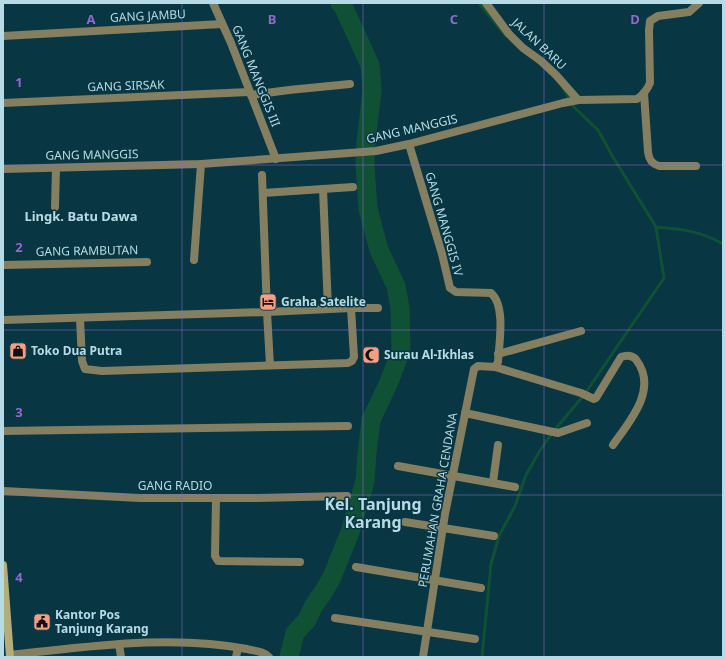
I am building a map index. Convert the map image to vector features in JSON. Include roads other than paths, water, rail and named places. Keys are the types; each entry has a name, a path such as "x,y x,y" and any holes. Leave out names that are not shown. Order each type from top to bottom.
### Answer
{"main road":[{"path":"3,565 10,656"}],"street":[{"name":"GANG MANGGIS III","path":"213,3 276,158"},
{"name":"JALAN BARU","path":"486,3 509,34 523,48 556,75 575,101"},
{"path":"696,166 659,166 650,160 648,152 644,93 650,83 648,30 650,21 658,16 690,12 700,3"},
{"name":"GANG JAMBU","path":"3,36 222,24"},
{"name":"GANG SIRSAK","path":"3,103 250,94 350,84"},
{"name":"GANG MANGGIS","path":"3,169 201,164 376,151 409,144 563,103 575,101 633,100 642,96 644,93"},
{"name":"GANG MANGGIS IV","path":"409,144 442,254 450,288 456,292 491,293 497,301 500,318 498,362 495,367"},
{"path":"194,260 201,164"},
{"path":"55,207 56,168"},
{"path":"262,175 264,192 266,312 270,365"},
{"path":"264,192 353,187"},
{"path":"323,189 328,308"},
{"name":"GANG RAMBUTAN","path":"3,265 147,262"},
{"path":"3,320 266,312 328,308 378,308"},
{"path":"80,318 82,361 85,369 88,370 102,371 270,365 351,362 354,357 351,308"},
{"path":"498,354 581,332"},
{"path":"495,367 581,393 594,399 621,357 631,356 637,360 643,373 643,393 640,405 614,446"},
{"name":"PERUMAHAN GRAHA CENDANA","path":"423,657 443,528 474,370 478,366 495,367"},
{"path":"465,413 547,432 558,433 587,423"},
{"path":"3,431 348,426"},
{"path":"493,482 498,444"},
{"path":"398,466 515,487"},
{"name":"GANG RADIO","path":"3,491 140,498 347,496"},
{"path":"216,498 215,556 218,561 300,562"},
{"path":"405,522 494,536"},
{"path":"356,567 481,588"},
{"path":"335,618 475,640"},
{"path":"10,656 119,644 193,643 226,645 264,653 269,657"},
{"path":"119,644 120,657"},
{"path":"236,657 238,648"}],"waterway":[{"path":"289,657 295,633 307,620 313,607 332,577 350,532 365,481 371,420 389,382 401,350 400,308 396,286 379,250 368,209 365,166 366,142 372,90 370,65 343,6 340,3"},
{"path":"479,3 506,36"},
{"path":"563,88 574,107 598,130 656,227 699,233 723,244"},
{"path":"482,657 491,564 499,536 515,506 526,475 539,452 552,433 584,395 664,278 656,227"}],"place":[{"name":"Graha Satelite","path":"268,302"},
{"name":"Toko Dua Putra","path":"18,351"},
{"name":"Surau Al-Ikhlas","path":"371,355"},
{"name":"Kantor Pos Tanjung Karang","path":"42,622"}],"district":[{"name":"Lingk. Batu Dawa","path":"81,216"},
{"name":"Kel. Tanjung Karang","path":"373,513"}]}
